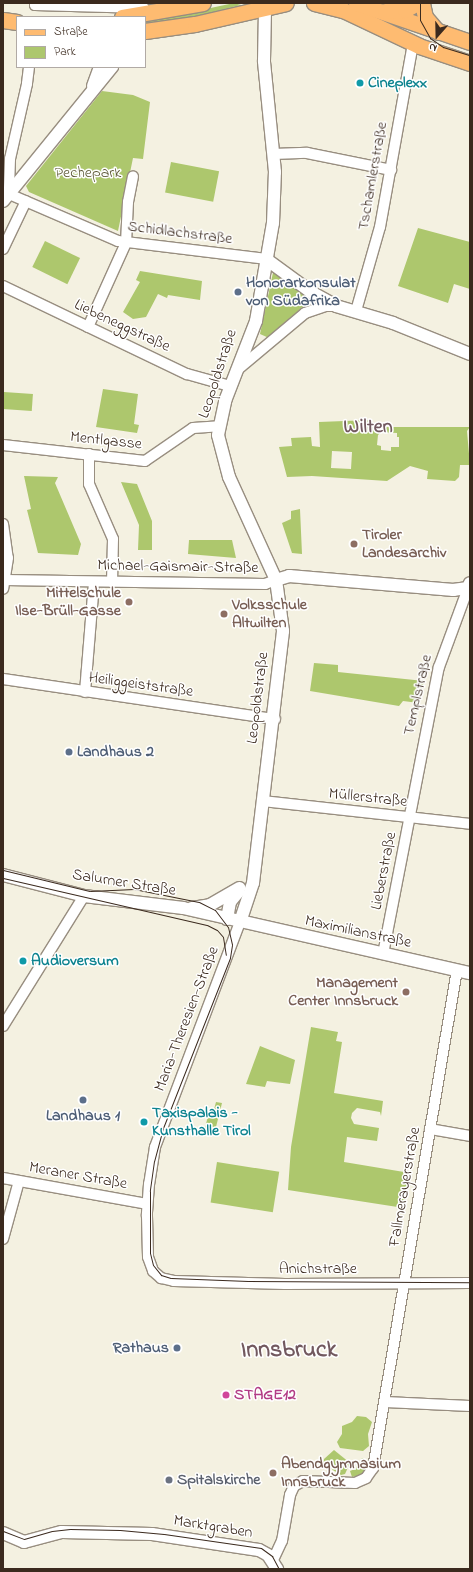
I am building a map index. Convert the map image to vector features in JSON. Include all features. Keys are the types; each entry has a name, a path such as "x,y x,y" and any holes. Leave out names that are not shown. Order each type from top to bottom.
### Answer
{"main road":[{"path":"137,16 203,3"},
{"path":"146,30 195,24 265,5 286,3"},
{"path":"314,3 343,10 413,44 470,63"},
{"path":"356,3 417,26 470,42"},
{"path":"378,11 405,10 417,3"},
{"path":"422,3 425,17 441,33"}],"street":[{"path":"413,44 422,3"},
{"path":"35,4 145,8 157,13"},
{"name":"Leopoldstraße","path":"240,922 253,883 253,865 275,719 284,626 276,580 229,476 220,450 219,426 230,386 256,321 274,203 273,154 264,60 265,5"},
{"name":"Tschamlerstraße","path":"356,311 373,256 391,170 413,44"},
{"path":"6,197 10,159 27,84 28,68"},
{"path":"92,89 99,68"},
{"path":"6,197 92,89 107,75 111,68"},
{"path":"273,154 307,153 391,170"},
{"path":"88,327 126,243 128,202 133,176"},
{"name":"Schidlachstraße","path":"6,197 26,201 126,243 266,259"},
{"path":"3,249 26,201"},
{"path":"266,259 311,292 336,306"},
{"name":"Liebeneggstraße","path":"3,286 187,374 230,386"},
{"path":"236,371 305,313 325,306 336,306 356,311 430,336 470,354"},
{"name":"Mentlgasse","path":"3,445 147,461 193,428 219,426"},
{"path":"88,454 89,484 113,539 112,582"},
{"path":"3,524 8,551 4,584"},
{"name":"Michael-Gaismair-Straße","path":"4,584 112,582 264,584 289,576 454,590 469,586"},
{"path":"86,692 94,582"},
{"name":"Templstraße","path":"410,818 439,667 469,586"},
{"name":"Heiliggeiststraße","path":"3,680 275,719"},
{"name":"Müllerstraße","path":"263,801 470,824"},
{"name":"Lieberstraße","path":"383,954 410,818"},
{"name":"Leopoldstraße","path":"227,919 230,902 253,865"},
{"name":"Salurner Straße","path":"3,875 84,896 183,908 240,922"},
{"path":"183,908 207,906 240,888"},
{"path":"3,1026 84,896"},
{"name":"Maximilianstraße","path":"240,922 470,972"},
{"name":"Maria-Theresien-Straße","path":"166,1280 158,1276 151,1267 148,1257 147,1204 151,1170 160,1132 240,922"},
{"name":"Fallmerayerstraße","path":"275,1565 282,1541 292,1489 303,1481 355,1483 366,1478 373,1468 457,970"},
{"path":"430,1129 470,1136"},
{"name":"Meraner Straße","path":"3,1178 147,1204"},
{"path":"3,1239 19,1181"},
{"name":"Anichstraße","path":"166,1280 252,1284 470,1283"},
{"path":"383,1405 470,1406"},
{"name":"Marktgraben","path":"3,1533 24,1542 62,1532 134,1532 259,1550 275,1565"}],"green space":[{"path":"234,3 241,5 189,18 146,24 146,22"},
{"name":"Pechepark","path":"102,91 133,95 150,102 143,159 133,158 118,231 29,192 26,186"},
{"path":"171,162 219,171 213,202 165,192"},
{"path":"418,228 470,242 470,289 454,284 448,303 398,286"},
{"path":"45,241 80,258 67,284 32,267"},
{"path":"274,268 312,298 269,338 260,334"},
{"path":"140,271 202,281 200,300 168,295 167,298 158,294 146,317 133,319 123,312 140,282 136,280"},
{"path":"103,389 138,394 134,424 139,425 137,433 96,427"},
{"path":"4,392 33,394 32,411 3,409"},
{"path":"370,420 370,427 470,427 467,431 470,465 460,465 459,477 455,481 427,479 428,471 410,466 387,481 312,476 287,477 279,447 292,446 291,438 311,437 312,446 320,447 319,422","holes":["381,432 397,433 397,437 399,437 399,447 391,447 391,451 381,450 381,446 377,445 378,435","332,451 352,452 351,469 331,468"]},
{"path":"24,476 58,477 55,483 81,544 78,555 38,553 27,510 31,509"},
{"path":"121,482 137,484 152,521 152,550 138,550 139,525"},
{"path":"300,509 302,554 292,553 282,523 291,519 291,511"},
{"path":"189,540 232,540 236,558 188,554"},
{"path":"314,663 338,665 338,672 424,681 419,703 403,701 399,706 310,691"},
{"path":"311,1027 338,1032 336,1041 342,1042 334,1093 383,1101 381,1116 380,1112 357,1108 352,1113 351,1118 354,1124 379,1128 377,1141 347,1137 344,1162 410,1173 404,1208 288,1190 291,1147"},
{"path":"260,1046 295,1060 290,1084 267,1081 265,1087 246,1084"},
{"path":"216,1102 222,1103 216,1127 205,1128 209,1112 213,1113"},
{"path":"217,1162 279,1172 273,1212 211,1202"},
{"path":"357,1416 366,1417 372,1422 368,1434 369,1446 363,1451 340,1448 337,1442 342,1434 342,1426 352,1422"},
{"path":"334,1450 350,1463 345,1474 341,1475 323,1464 324,1459"},
{"path":"362,1458 368,1461 368,1469 362,1475 352,1477 350,1471 355,1469"}],"tram line":[{"path":"420,3 420,20 430,38 443,47 470,55"},
{"path":"3,870 90,891 134,889 199,902 215,910 228,927 232,945 230,958 163,1128 154,1161 150,1191 150,1253 153,1265 161,1275 171,1278 248,1281 470,1282"},
{"path":"3,878 207,925 217,930 223,937 226,955"},
{"path":"3,1531 24,1539 52,1531 70,1529 120,1530 164,1534 261,1548 272,1556 279,1569"}],"place":[{"name":"Cineplexx","path":"360,83"},
{"name":"Honorarkonsulat von Südafrika","path":"238,292"},
{"name":"Tiroler Landesarchiv","path":"354,544"},
{"name":"Mittelschule Ilse-Brüll-Gasse","path":"129,602"},
{"name":"Volksschule Altwilten","path":"224,614"},
{"name":"Landhaus 2","path":"69,752"},
{"name":"Audioversum","path":"23,961"},
{"name":"Management Center Innsbruck","path":"406,992"},
{"name":"Landhaus 1","path":"83,1100"},
{"name":"Taxispalais - Kunsthalle Tirol","path":"144,1122"},
{"name":"Rathaus","path":"177,1348"},
{"name":"STAGE12","path":"226,1395"},
{"name":"Abendgymnasium Innsbruck","path":"273,1473"},
{"name":"Spitalskirche","path":"169,1480"}],"district":[{"name":"Wilten","path":"368,427"},
{"name":"Innsbruck","path":"289,1351"}]}
